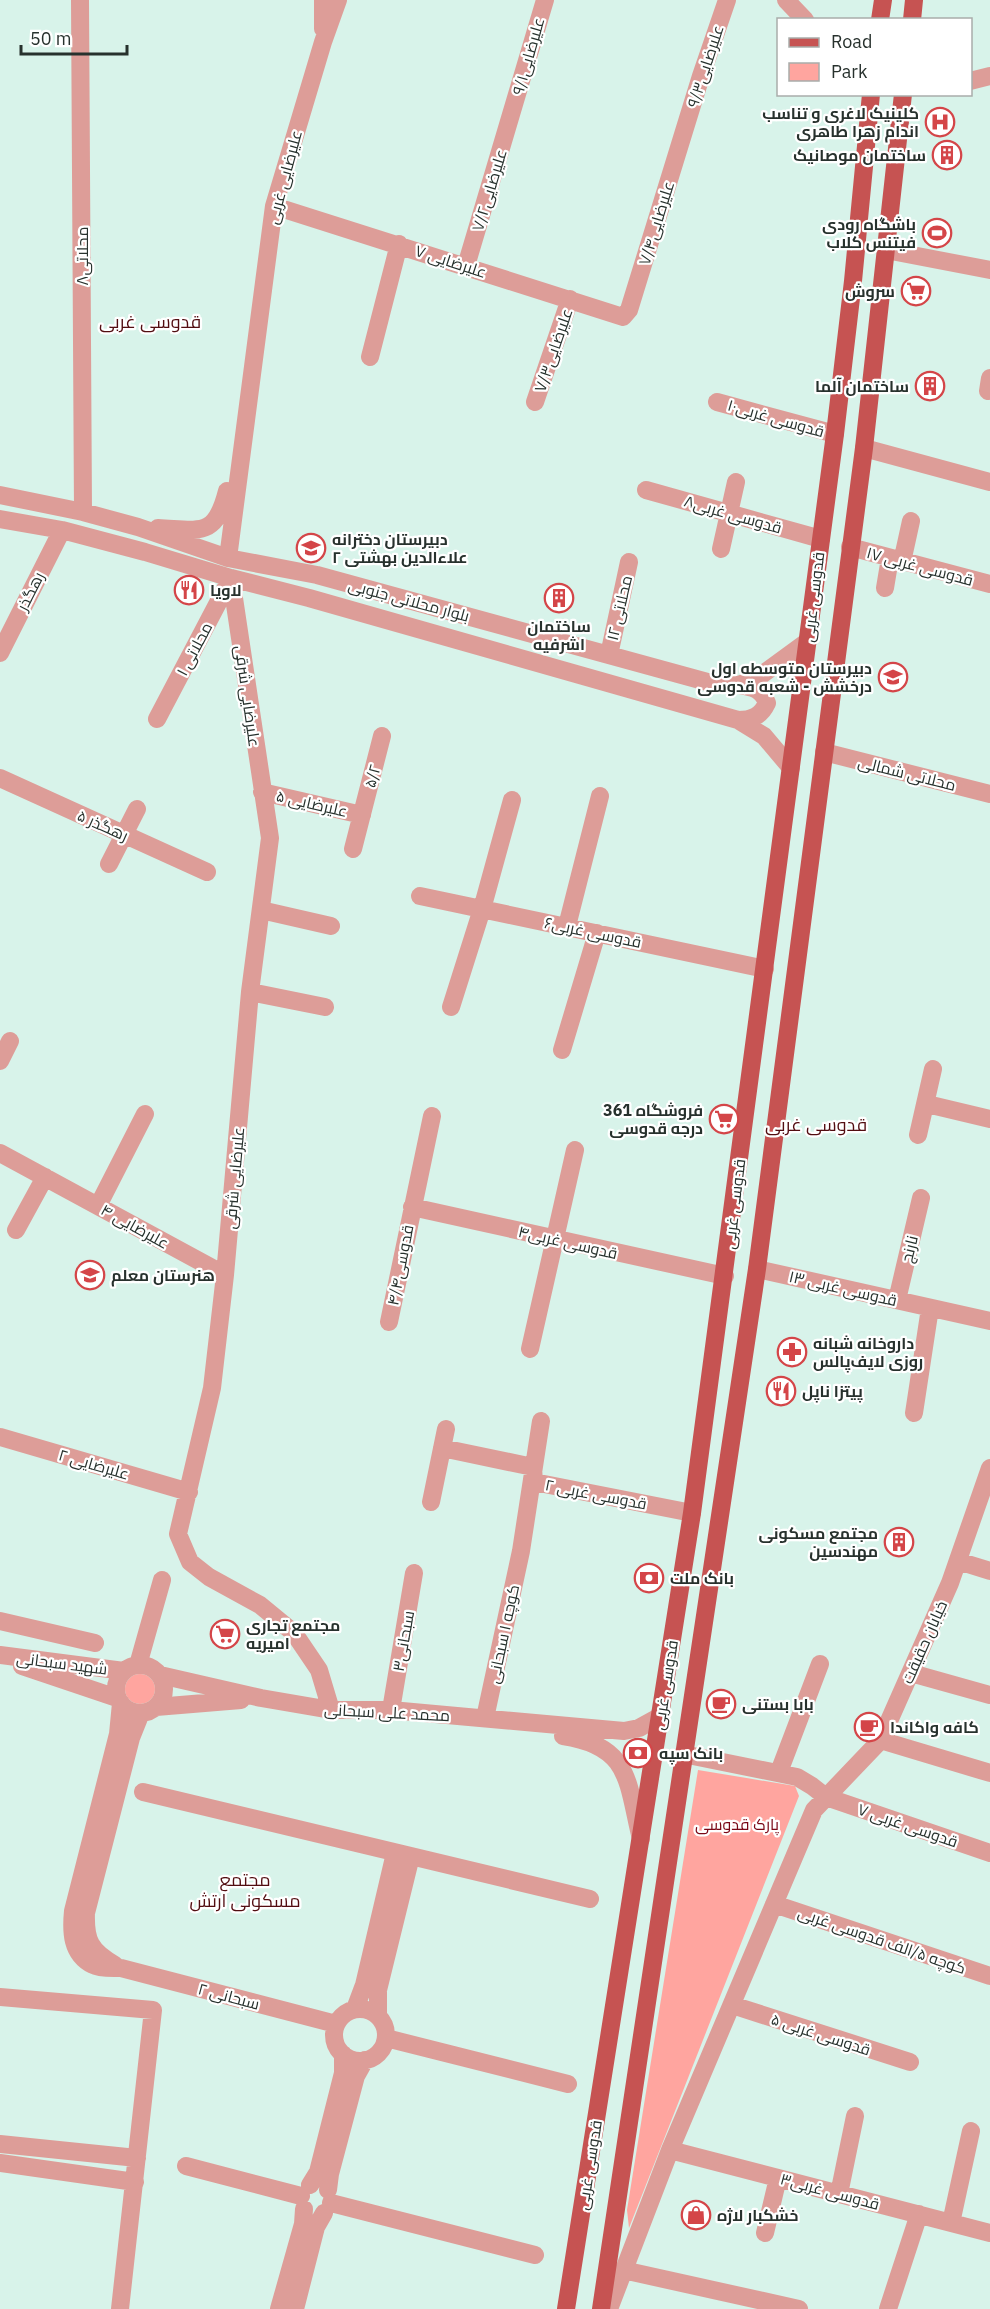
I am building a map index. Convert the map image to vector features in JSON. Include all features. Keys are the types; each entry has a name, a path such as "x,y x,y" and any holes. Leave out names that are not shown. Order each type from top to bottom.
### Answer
{"main road":[{"path":"880,18 883,0"},
{"path":"912,18 914,0"},
{"name":"قدوسی غربی","path":"566,2309 692,1513 725,1276 835,434 871,96"},
{"name":"قدوسی غربی","path":"601,2309 757,1269 864,447 903,96"},
{"path":"746,1114 776,1118"},
{"path":"698,1471 725,1475"}],"street":[{"name":"محلاتی۸","path":"80,0 83,512"},
{"path":"323,0 323,42"},
{"name":"علیرضایی غربی","path":"228,558 274,206 323,42 338,0"},
{"name":"علیرضایی۹/۱","path":"512,113 545,0"},
{"name":"علیرضایی۹/۳","path":"684,132 727,0"},
{"path":"790,1 803,18"},
{"path":"972,80 990,76"},
{"name":"علیرضایی۷/۲","path":"466,266 512,113"},
{"name":"علیرضایی۷/۴","path":"627,315 684,132"},
{"name":"۷ علیرضایی","path":"274,206 623,317 627,315"},
{"path":"369,357 399,244"},
{"path":"886,250 990,270"},
{"name":"علیرضایی۷/۳","path":"535,402 570,299"},
{"name":"قدوسی غربی۱۰","path":"717,402 835,434"},
{"name":"علیرضایی غربی","path":"138,527 198,529 210,526 222,513 243,431"},
{"path":"864,447 990,482"},
{"path":"721,549 736,482"},
{"name":"قدوسی غربی۸","path":"646,490 821,539"},
{"name":"بلوار محلاتی جنوبی","path":"0,495 83,512 138,527 228,558 317,575 711,683 739,685"},
{"name":"بلوار محلاتی جنوبی","path":"0,519 62,530 146,552 231,578 738,720 764,736 791,768"},
{"path":"885,588 911,521"},
{"name":"رهگذر","path":"0,653 62,530"},
{"name":"۱۷ قدوسی غربی","path":"850,547 990,584"},
{"name":"۱۲ محلاتی","path":"609,655 629,562"},
{"name":"۱ محلاتی","path":"157,719 231,578"},
{"name":"علیرضایی شرقی","path":"231,578 270,838 250,993 225,1275 212,1388 178,1534 190,1562 209,1577 260,1605 294,1633 319,1670 332,1710"},
{"path":"739,685 760,676 808,641"},
{"path":"738,720 754,718 763,712 767,703 759,690 739,685"},
{"name":"۵/۲","path":"353,849 382,736"},
{"name":"محلاتی شمالی","path":"824,752 990,794"},
{"name":"۵ رهگذر","path":"0,778 207,872"},
{"name":"۵ علیرضایی","path":"262,792 362,815"},
{"path":"567,926 600,796"},
{"path":"451,1007 482,909 512,800"},
{"path":"110,864 137,809"},
{"name":"قدوسی غربی۶","path":"420,896 765,969"},
{"path":"261,910 331,926"},
{"path":"562,1050 597,933"},
{"path":"250,993 325,1007"},
{"path":"0,1061 10,1041"},
{"path":"918,1135 927,1104 933,1069"},
{"path":"927,1104 990,1119"},
{"path":"98,1206 145,1114"},
{"name":"قدوسی۴/۴","path":"389,1322 432,1116"},
{"path":"530,1349 575,1150"},
{"name":"۴ علیرضایی","path":"0,1153 225,1275"},
{"path":"16,1230 45,1177"},
{"name":"نارنج","path":"897,1300 921,1198"},
{"name":"قدوسی غربی۴","path":"412,1207 725,1276"},
{"name":"۱۳ قدوسی غربی","path":"757,1269 990,1321"},
{"path":"914,1413 930,1308"},
{"name":"کوچه ۱ سبحانی","path":"485,1718 521,1551 541,1421"},
{"path":"431,1502 446,1429"},
{"name":"۲ علیرضایی","path":"0,1437 189,1492"},
{"name":"۲ قدوسی غربی","path":"442,1448 533,1467 534,1482 692,1513"},
{"name":"خیابان حقیقت","path":"609,2309 670,2150 814,1810 880,1740 958,1562 990,1468"},
{"path":"958,1562 990,1570"},
{"name":"سبحانی۳","path":"391,1710 414,1573"},
{"path":"87,1883 118,1734 119,1701 116,1684 131,1668 162,1580"},
{"path":"0,1620 95,1643"},
{"name":"شهید سبحانی","path":"0,1657 131,1668"},
{"name":"شهید سبحانی","path":"0,1657 119,1701"},
{"path":"779,1772 820,1664"},
{"path":"87,1883 131,1738 148,1710 164,1692 160,1675 154,1669 131,1668"},
{"path":"910,1673 990,1695"},
{"name":"محمد علی سبحانی","path":"160,1675 261,1698 332,1710 391,1710 624,1731 639,1728 659,1717"},
{"name":"محمد علی سبحانی","path":"148,1710 261,1698"},
{"path":"119,1701 133,1712 148,1710"},
{"name":"محمد علی سبحانی","path":"514,1721 523,1730 580,1738 594,1742 606,1750 618,1762 626,1776 641,1839"},
{"path":"880,1740 990,1773"},
{"name":"۷ قدوسی غربی","path":"683,1754 798,1777 826,1797 990,1852"},
{"path":"143,1792 590,1899"},
{"path":"355,2009 403,1854"},
{"path":"378,2016 378,1990 403,1854"},
{"name":"سبحانی ۲","path":"87,1883 73,1911 71,1934 78,1952 94,1966 122,1968 336,2024"},
{"name":"کوچه ۵/الف قدوسی غربی","path":"774,1904 990,1976"},
{"path":"0,1997 153,2010 120,2309"},
{"name":"۵ قدوسی غربی","path":"732,2005 909,2062"},
{"path":"288,2306 303,2223 330,2174 356,2076 365,2060 379,2052 386,2038 383,2022 378,2016 371,2011 355,2009 341,2017 336,2024 335,2040 343,2054 349,2059 365,2060"},
{"path":"386,2038 568,2084"},
{"path":"316,2199 318,2172 343,2073 343,2054"},
{"path":"839,2194 855,2116"},
{"path":"951,2223 971,2131"},
{"path":"0,2144 137,2158"},
{"name":"قدوسی غربی۳","path":"670,2150 990,2233"},
{"path":"0,2163 135,2182"},
{"path":"186,2166 535,2255"},
{"path":"765,2233 778,2178"},
{"path":"888,2309 919,2214"},
{"path":"623,2270 799,2309"}],"green space":[{"path":"140,1674 151,1678 155,1689 151,1700 140,1704 129,1700 125,1689 129,1678"},
{"name":"پارک قدوسی","path":"698,1770 795,1786 799,1796 629,2228 627,2210"}],"place":[{"name":"کلینیک لاغری و تناسب اندام زهرا طاهری","path":"940,122"},
{"name":"ساختمان موصانیک","path":"947,155"},
{"name":"باشگاه رودی فیتنس کلاب","path":"937,233"},
{"name":"سروش","path":"916,291"},
{"name":"ساختمان آلما","path":"930,386"},
{"name":"دبیرستان دخترانه علاءالدین بهشتی ۲","path":"311,548"},
{"name":"لاویا","path":"189,590"},
{"name":"ساختمان اشرفیه","path":"559,598"},
{"name":"دبیرستان متوسطه اول درخشش - شعبه قدوسی","path":"893,677"},
{"name":"فروشگاه 361 درجه قدوسی","path":"724,1119"},
{"name":"هنرستان معلم","path":"90,1275"},
{"name":"داروخانه شبانه روزی لایف‌پالس","path":"792,1352"},
{"name":"پیتزا ناپل","path":"781,1391"},
{"name":"مجتمع مسکونی مهندسین","path":"899,1542"},
{"name":"بانک ملت","path":"649,1578"},
{"name":"مجتمع تجاری امیریه","path":"225,1634"},
{"name":"بابا بستنی","path":"721,1704"},
{"name":"کافه واکاندا","path":"869,1727"},
{"name":"بانک سپه","path":"638,1753"},
{"name":"خشکبار لاژه","path":"696,2215"}],"district":[{"name":"قدوسی غربی","path":"150,322"},
{"name":"قدوسی غربی","path":"816,1125"},
{"name":"مجتمع مسکونی ارتش","path":"245,1890"}]}
